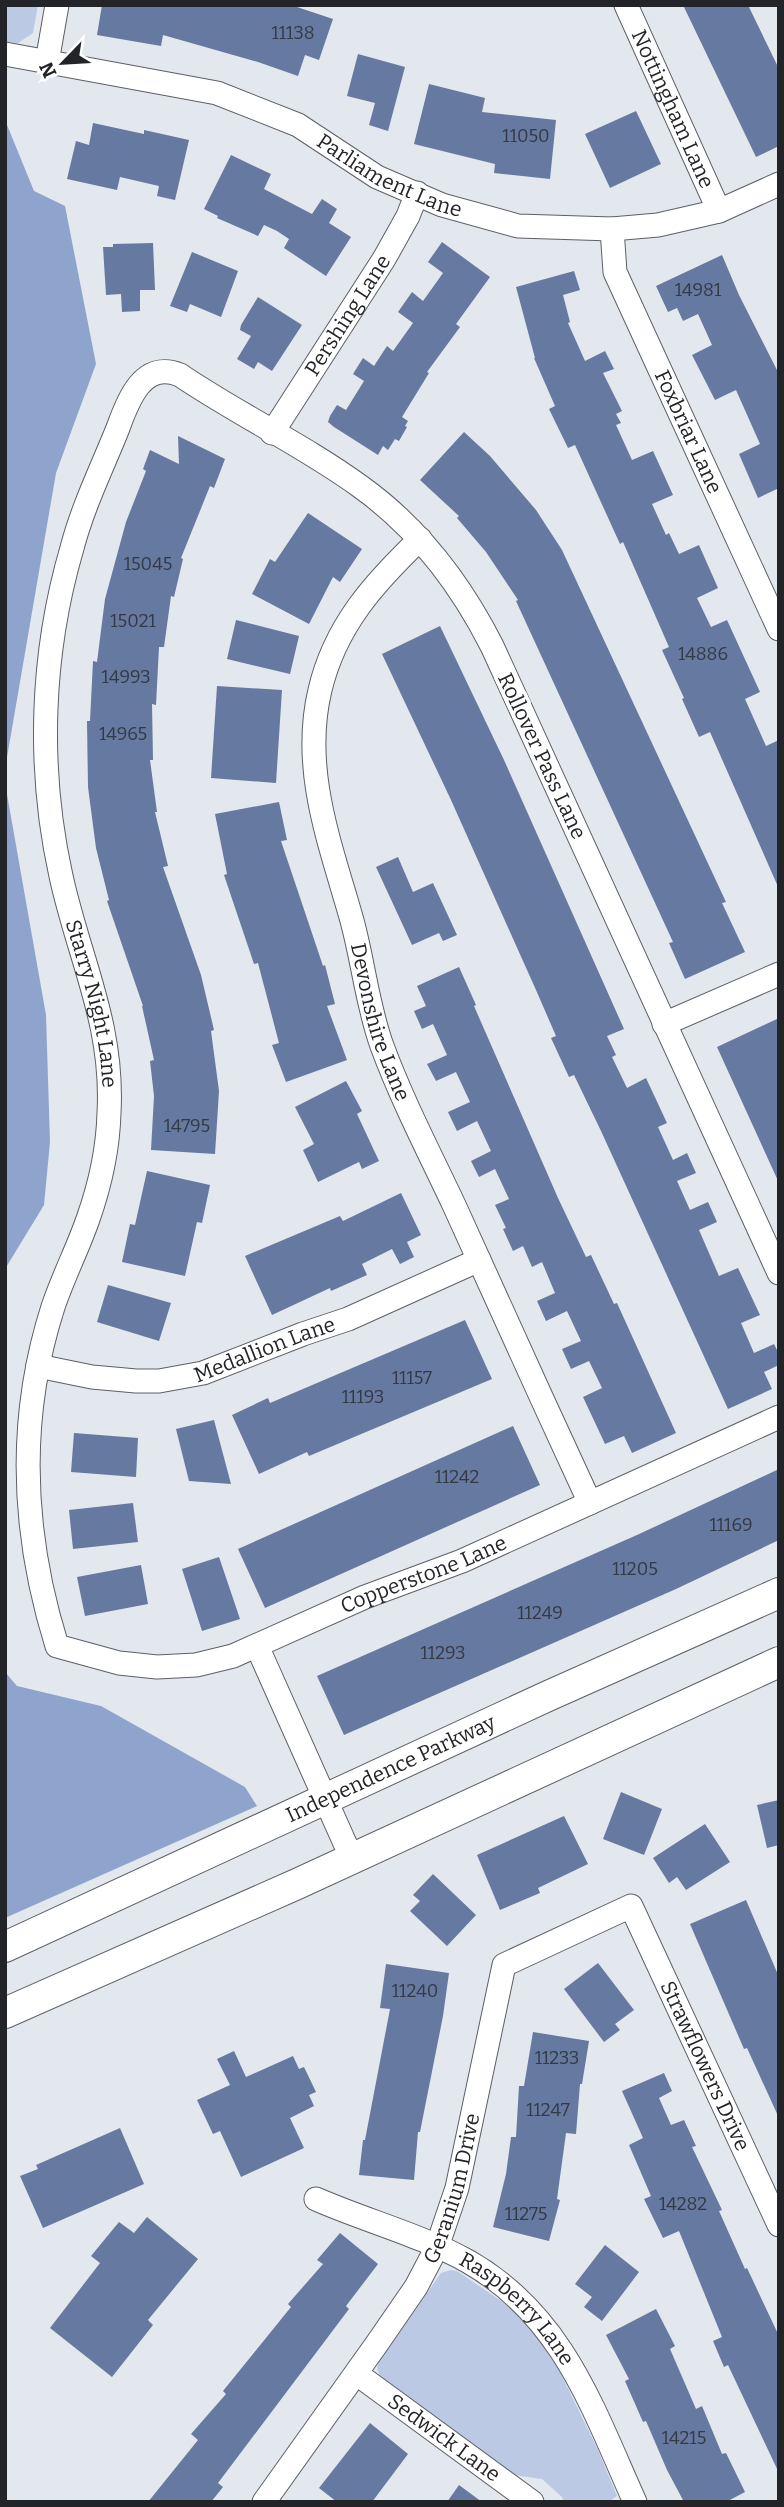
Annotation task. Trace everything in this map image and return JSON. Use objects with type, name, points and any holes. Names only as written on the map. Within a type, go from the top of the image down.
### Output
[{"type":"main road","name":"Independence Parkway","points":[[5,1947],[548,1696],[779,1593]]},
{"type":"main road","points":[[8,2005],[352,1859],[779,1662]]},
{"type":"street","points":[[47,62],[57,5]]},
{"type":"street","name":"Nottingham Lane","points":[[626,5],[719,211]]},
{"type":"street","name":"Parliament Lane","points":[[5,54],[217,93],[298,125],[377,177],[442,205],[518,226],[612,229],[658,225],[719,211],[779,184]]},
{"type":"street","name":"Pershing Lane","points":[[272,433],[384,259],[417,193]]},
{"type":"street","name":"Foxbriar Lane","points":[[612,229],[615,272],[779,629]]},
{"type":"street","name":"Rollover Pass Lane","points":[[155,373],[165,371],[180,375],[363,488],[420,539],[453,579],[480,622],[779,1273]]},
{"type":"street","name":"Starry Night Lane","points":[[57,1646],[40,1585],[29,1512],[28,1439],[38,1366],[54,1305],[96,1196],[107,1143],[110,1089],[105,1035],[69,909],[52,825],[46,764],[50,655],[63,582],[88,500],[129,398],[155,373]]},
{"type":"street","name":"Devonshire Lane","points":[[420,539],[377,580],[351,614],[341,632],[319,692],[314,730],[314,765],[326,837],[355,932],[381,1044],[590,1503]]},
{"type":"street","points":[[664,1024],[779,974]]},
{"type":"street","name":"Medallion Lane","points":[[38,1366],[92,1377],[136,1381],[203,1373],[356,1316],[479,1260]]},
{"type":"street","name":"Copperstone Lane","points":[[57,1646],[119,1663],[157,1667],[215,1661],[257,1646],[365,1597],[462,1561],[779,1417]]},
{"type":"street","points":[[257,1646],[352,1859]]},
{"type":"street","name":"Strawflowers Drive","points":[[631,1906],[779,2225]]},
{"type":"street","name":"Geranium Drive","points":[[264,2502],[357,2374],[416,2287],[437,2247],[457,2189],[504,1965],[631,1906]]},
{"type":"street","name":"Raspberry Lane","points":[[316,2199],[469,2262],[524,2303],[547,2328],[573,2366],[635,2502]]},
{"type":"street","name":"Sedwick Lane","points":[[357,2374],[532,2502]]},
{"type":"shaded area","points":[[5,5],[38,5],[33,33],[18,43],[5,42]]},
{"type":"shaded area","points":[[5,120],[34,191],[65,206],[96,364],[56,473],[5,769]]},
{"type":"shaded area","points":[[5,783],[46,1015],[50,1142],[44,1205],[5,1269]]},
{"type":"shaded area","points":[[5,1672],[17,1686],[101,1706],[245,1787],[257,1806],[5,1918]]},
{"type":"shaded area","points":[[457,2271],[510,2307],[541,2343],[558,2368],[617,2496],[608,2502],[564,2502],[542,2479],[514,2475],[381,2379],[377,2368],[379,2362],[441,2273]]},
{"type":"building","points":[[102,5],[291,5],[333,19],[319,60],[305,55],[298,76],[163,35],[161,46],[97,35]]},
{"type":"building","points":[[683,5],[748,5],[779,69],[779,146],[756,157]]},
{"type":"building","points":[[358,54],[405,67],[388,131],[369,125],[375,103],[347,96]]},
{"type":"building","points":[[429,84],[485,98],[482,112],[556,120],[550,179],[494,173],[495,164],[414,144]]},
{"type":"building","points":[[636,111],[661,164],[610,188],[585,134]]},
{"type":"building","points":[[93,123],[189,140],[175,200],[157,196],[159,186],[120,177],[117,190],[67,179],[76,141],[89,145]]},
{"type":"building","points":[[231,155],[271,174],[264,189],[312,214],[322,199],[337,209],[329,223],[351,237],[326,276],[284,248],[289,239],[277,231],[264,225],[258,236],[217,218],[218,216],[204,209]]},
{"type":"building","points":[[442,242],[490,277],[456,324],[460,327],[427,372],[429,373],[402,417],[408,421],[399,441],[395,439],[388,450],[383,446],[378,455],[328,422],[337,405],[346,410],[364,381],[353,374],[363,358],[374,366],[387,346],[393,351],[413,323],[398,312],[412,292],[423,301],[443,273],[428,262]]},
{"type":"building","points":[[153,243],[155,290],[140,290],[140,311],[122,312],[121,294],[106,295],[103,247],[113,247],[113,244]]},
{"type":"building","points":[[192,252],[238,271],[221,317],[190,304],[187,312],[170,306]]},
{"type":"building","points":[[722,255],[779,374],[779,488],[758,498],[739,454],[760,444],[736,390],[715,400],[692,355],[712,345],[698,314],[683,321],[677,308],[668,312],[656,286]]},
{"type":"building","points":[[574,271],[580,290],[563,295],[570,322],[568,323],[585,361],[605,351],[614,369],[603,373],[622,411],[616,414],[621,423],[616,425],[632,460],[653,451],[673,495],[652,504],[666,535],[669,533],[679,554],[699,545],[718,588],[697,598],[711,627],[727,620],[760,692],[745,699],[766,746],[779,740],[779,889],[710,732],[699,737],[662,650],[669,647],[623,542],[620,544],[575,445],[568,448],[549,409],[555,406],[534,358],[516,287]]},
{"type":"building","points":[[258,297],[302,325],[272,371],[258,362],[254,369],[237,359],[251,336],[240,330],[241,325]]},
{"type":"building","points":[[464,432],[490,456],[536,510],[562,550],[726,902],[722,903],[745,952],[685,979],[669,943],[673,942],[516,601],[518,600],[486,552],[457,518],[459,516],[420,480]]},
{"type":"building","points":[[178,436],[225,459],[214,488],[210,486],[181,558],[183,559],[174,597],[171,596],[164,647],[159,647],[156,705],[152,704],[153,760],[150,760],[155,812],[168,866],[163,867],[201,975],[214,1030],[211,1031],[219,1091],[215,1154],[151,1150],[154,1096],[150,1061],[154,1060],[143,1006],[107,901],[109,900],[96,848],[88,787],[87,721],[90,721],[93,661],[97,662],[105,599],[126,522],[146,471],[143,469],[150,450],[179,464]]},
{"type":"building","points":[[308,513],[362,549],[340,582],[333,577],[309,624],[252,594],[270,559],[275,562]]},
{"type":"building","points":[[236,620],[299,636],[290,674],[227,659]]},
{"type":"building","points":[[440,626],[504,760],[624,1029],[607,1036],[616,1055],[612,1057],[627,1088],[646,1078],[667,1123],[658,1127],[673,1160],[687,1153],[696,1173],[677,1181],[690,1210],[708,1202],[717,1222],[699,1230],[719,1276],[738,1268],[760,1315],[741,1323],[754,1353],[774,1344],[779,1354],[779,1365],[764,1372],[772,1389],[728,1409],[601,1131],[574,1075],[569,1077],[551,1038],[556,1036],[536,990],[382,654]]},
{"type":"building","points":[[217,686],[282,690],[276,783],[211,778]]},
{"type":"building","points":[[279,802],[287,840],[281,841],[323,966],[325,965],[335,1004],[327,1006],[347,1060],[286,1082],[272,1045],[279,1043],[258,963],[254,964],[224,875],[227,874],[215,814]]},
{"type":"building","points":[[398,857],[413,892],[433,883],[457,935],[443,941],[439,933],[412,945],[376,867]]},
{"type":"building","points":[[459,967],[558,1198],[586,1257],[591,1255],[614,1304],[617,1303],[676,1433],[632,1453],[624,1436],[605,1444],[583,1397],[602,1388],[589,1361],[571,1369],[562,1349],[581,1341],[567,1311],[546,1321],[537,1301],[555,1293],[542,1262],[532,1267],[523,1246],[513,1251],[495,1205],[509,1199],[495,1169],[479,1177],[471,1161],[491,1151],[477,1121],[457,1131],[448,1112],[470,1102],[456,1072],[436,1081],[427,1064],[447,1055],[433,1024],[422,1029],[414,1011],[426,1006],[417,986]]},
{"type":"building","points":[[779,1018],[779,1183],[717,1047]]},
{"type":"building","points":[[346,1081],[362,1111],[357,1114],[379,1161],[362,1169],[359,1162],[318,1182],[303,1150],[314,1144],[295,1107]]},
{"type":"building","points":[[147,1171],[210,1185],[202,1223],[197,1222],[185,1276],[122,1262],[130,1224],[135,1225]]},
{"type":"building","points":[[401,1193],[421,1235],[407,1242],[414,1257],[400,1264],[392,1249],[362,1264],[367,1275],[331,1291],[330,1288],[272,1315],[245,1256],[340,1216],[343,1221]]},
{"type":"building","points":[[108,1285],[171,1303],[159,1341],[97,1322]]},
{"type":"building","points":[[465,1320],[492,1379],[309,1456],[307,1452],[259,1474],[232,1415],[268,1398],[270,1403]]},
{"type":"building","points":[[214,1420],[231,1484],[189,1481],[176,1429]]},
{"type":"building","points":[[513,1426],[540,1485],[265,1608],[238,1549]]},
{"type":"building","points":[[74,1433],[138,1438],[136,1477],[71,1472]]},
{"type":"building","points":[[779,1469],[779,1540],[676,1589],[344,1735],[317,1676],[637,1535]]},
{"type":"building","points":[[133,1503],[138,1542],[73,1549],[69,1510]]},
{"type":"building","points":[[219,1557],[240,1619],[202,1631],[182,1569]]},
{"type":"building","points":[[141,1565],[148,1604],[85,1616],[77,1577]]},
{"type":"building","points":[[621,1792],[662,1809],[644,1855],[603,1839]]},
{"type":"building","points":[[779,1800],[779,1845],[767,1848],[757,1805]]},
{"type":"building","points":[[564,1816],[588,1864],[538,1888],[540,1893],[500,1910],[477,1855]]},
{"type":"building","points":[[705,1824],[730,1862],[686,1890],[677,1877],[669,1883],[653,1858]]},
{"type":"building","points":[[433,1874],[476,1915],[447,1946],[410,1911],[420,1901],[413,1895]]},
{"type":"building","points":[[746,1900],[779,1977],[779,2118],[747,2048],[744,2049],[690,1924]]},
{"type":"building","points":[[598,1963],[634,2010],[615,2024],[620,2030],[604,2042],[564,1989]]},
{"type":"building","points":[[386,1964],[449,1973],[443,2016],[418,2132],[414,2180],[359,2175],[363,2140],[390,2009],[380,2008]]},
{"type":"building","points":[[533,2032],[589,2041],[580,2084],[576,2134],[566,2133],[557,2199],[560,2200],[549,2241],[493,2227],[506,2174],[511,2137],[516,2137],[519,2086],[524,2086]]},
{"type":"building","points":[[234,2051],[246,2077],[293,2056],[299,2069],[304,2067],[316,2092],[309,2095],[314,2106],[290,2118],[304,2148],[241,2177],[220,2131],[213,2134],[197,2100],[230,2085],[217,2059]]},
{"type":"building","points":[[664,2073],[672,2091],[659,2098],[671,2125],[684,2120],[696,2146],[692,2147],[722,2210],[719,2211],[779,2336],[779,2473],[728,2365],[724,2367],[713,2341],[722,2337],[679,2231],[663,2238],[644,2199],[651,2196],[629,2145],[643,2138],[622,2091]]},
{"type":"building","points":[[120,2128],[144,2184],[43,2228],[20,2176],[38,2169],[36,2165]]},
{"type":"building","points":[[147,2217],[198,2259],[148,2320],[153,2325],[112,2377],[50,2328],[100,2263],[91,2256],[119,2222],[134,2233]]},
{"type":"building","points":[[340,2233],[378,2264],[346,2306],[349,2309],[218,2483],[223,2487],[211,2502],[148,2502],[198,2440],[191,2434],[226,2394],[223,2391],[291,2307],[288,2304],[323,2264],[317,2260]]},
{"type":"building","points":[[605,2245],[639,2272],[602,2321],[584,2307],[592,2297],[575,2284]]},
{"type":"building","points":[[656,2309],[675,2346],[670,2349],[696,2409],[702,2406],[722,2454],[726,2453],[745,2492],[726,2502],[684,2502],[646,2421],[643,2422],[625,2381],[629,2379],[606,2335]]},
{"type":"building","points":[[370,2423],[408,2454],[372,2502],[337,2502],[319,2488]]},
{"type":"building","points":[[459,2485],[482,2502],[447,2502]]}]
